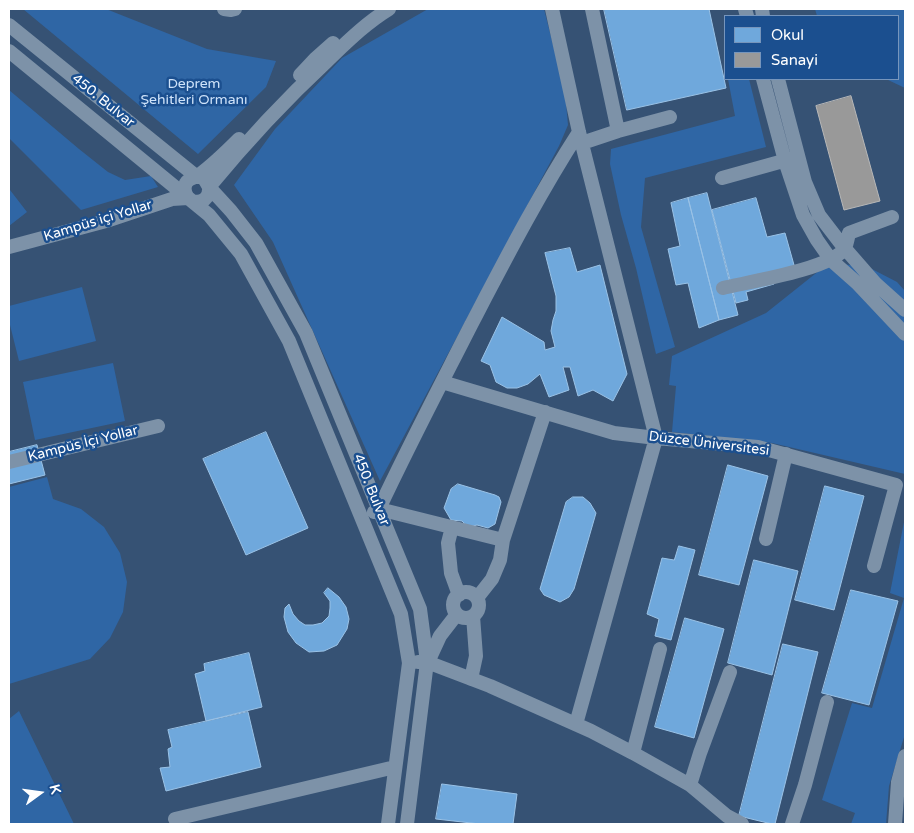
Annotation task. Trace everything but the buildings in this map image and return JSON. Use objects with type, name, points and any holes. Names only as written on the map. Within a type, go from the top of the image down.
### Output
[{"type":"street","points":[[224,9],[235,9]]},
{"type":"street","points":[[371,9],[315,59],[223,155],[197,177],[186,183],[185,192],[190,200],[200,202],[206,198],[210,187],[245,144],[302,84],[357,33],[389,9]]},
{"type":"street","points":[[552,9],[580,138],[656,438],[576,724]]},
{"type":"street","points":[[592,9],[618,131]]},
{"type":"street","name":"450. Bulvar","points":[[9,25],[197,177]]},
{"type":"street","name":"450. Bulvar","points":[[9,50],[209,215],[241,254],[289,341],[401,614],[408,662],[388,824]]},
{"type":"street","points":[[763,80],[785,161],[803,215],[831,260],[857,282],[905,334]]},
{"type":"street","points":[[778,80],[805,182],[818,215],[876,284],[905,310]]},
{"type":"street","points":[[362,518],[379,509],[403,457],[500,268],[564,156],[580,138],[618,131],[670,117]]},
{"type":"street","points":[[722,178],[799,157]]},
{"type":"street","points":[[197,177],[205,180],[210,187]]},
{"type":"street","name":"450. Bulvar","points":[[210,187],[256,243],[306,333],[420,609],[427,662],[407,824]]},
{"type":"street","name":"Kampüs içi Yollar","points":[[9,248],[106,221],[172,199],[190,200]]},
{"type":"street","points":[[723,288],[809,268],[831,260],[845,248],[849,233],[892,217]]},
{"type":"street","name":"Düzce Üniversitesi","points":[[442,382],[614,433],[758,446],[896,486],[874,566]]},
{"type":"street","points":[[477,598],[492,579],[500,560],[503,540],[545,412]]},
{"type":"street","name":"Kampüs İçi Yollar","points":[[9,462],[158,426]]},
{"type":"street","points":[[766,539],[786,454]]},
{"type":"street","points":[[379,509],[503,540]]},
{"type":"street","points":[[452,527],[448,543],[451,572],[458,595]]},
{"type":"street","points":[[466,592],[477,598],[479,602],[478,610],[473,616],[465,618],[457,614],[454,602],[458,595],[466,592]]},
{"type":"street","points":[[427,662],[440,636],[457,614]]},
{"type":"street","points":[[471,679],[476,656],[473,616]]},
{"type":"street","points":[[633,753],[660,649]]},
{"type":"street","points":[[408,662],[427,662],[490,686],[576,724],[690,785],[727,816],[742,824]]},
{"type":"street","points":[[690,785],[730,672]]},
{"type":"street","points":[[792,824],[806,785],[827,702]]},
{"type":"street","points":[[895,824],[898,782],[905,756]]},
{"type":"street","points":[[175,820],[395,767]]},
{"type":"green space","name":"Deprem Şehitleri Ormanı","points":[[23,9],[106,9],[207,49],[276,61],[266,87],[198,154]]},
{"type":"green space","points":[[428,9],[544,9],[565,92],[568,125],[559,146],[380,481],[273,242],[234,185],[275,129],[342,58]]},
{"type":"green space","points":[[815,9],[905,9],[905,88],[888,80],[899,80],[899,15],[817,15]]},
{"type":"green space","points":[[728,80],[749,80],[766,147],[645,178],[641,227],[675,347],[656,354],[636,268],[621,215],[610,164],[611,149],[735,116]]},
{"type":"green space","points":[[9,90],[108,172],[125,180],[151,176],[158,187],[81,210],[9,138]]},
{"type":"green space","points":[[9,191],[27,212],[9,226]]},
{"type":"green space","points":[[830,262],[870,268],[897,282],[905,291],[905,474],[772,443],[672,432],[676,386],[669,385],[672,356],[766,313]]},
{"type":"green space","points":[[82,287],[96,341],[19,361],[9,321],[9,306]]},
{"type":"green space","points":[[113,363],[125,421],[35,440],[23,382]]},
{"type":"green space","points":[[47,477],[53,499],[81,509],[104,527],[120,553],[127,582],[123,612],[110,638],[90,659],[9,684],[9,487]]},
{"type":"green space","points":[[905,517],[905,734],[889,786],[886,824],[851,824],[855,813],[822,800],[852,703],[872,708],[904,598],[890,593]]},
{"type":"green space","points":[[19,711],[74,824],[9,824],[9,719]]}]
